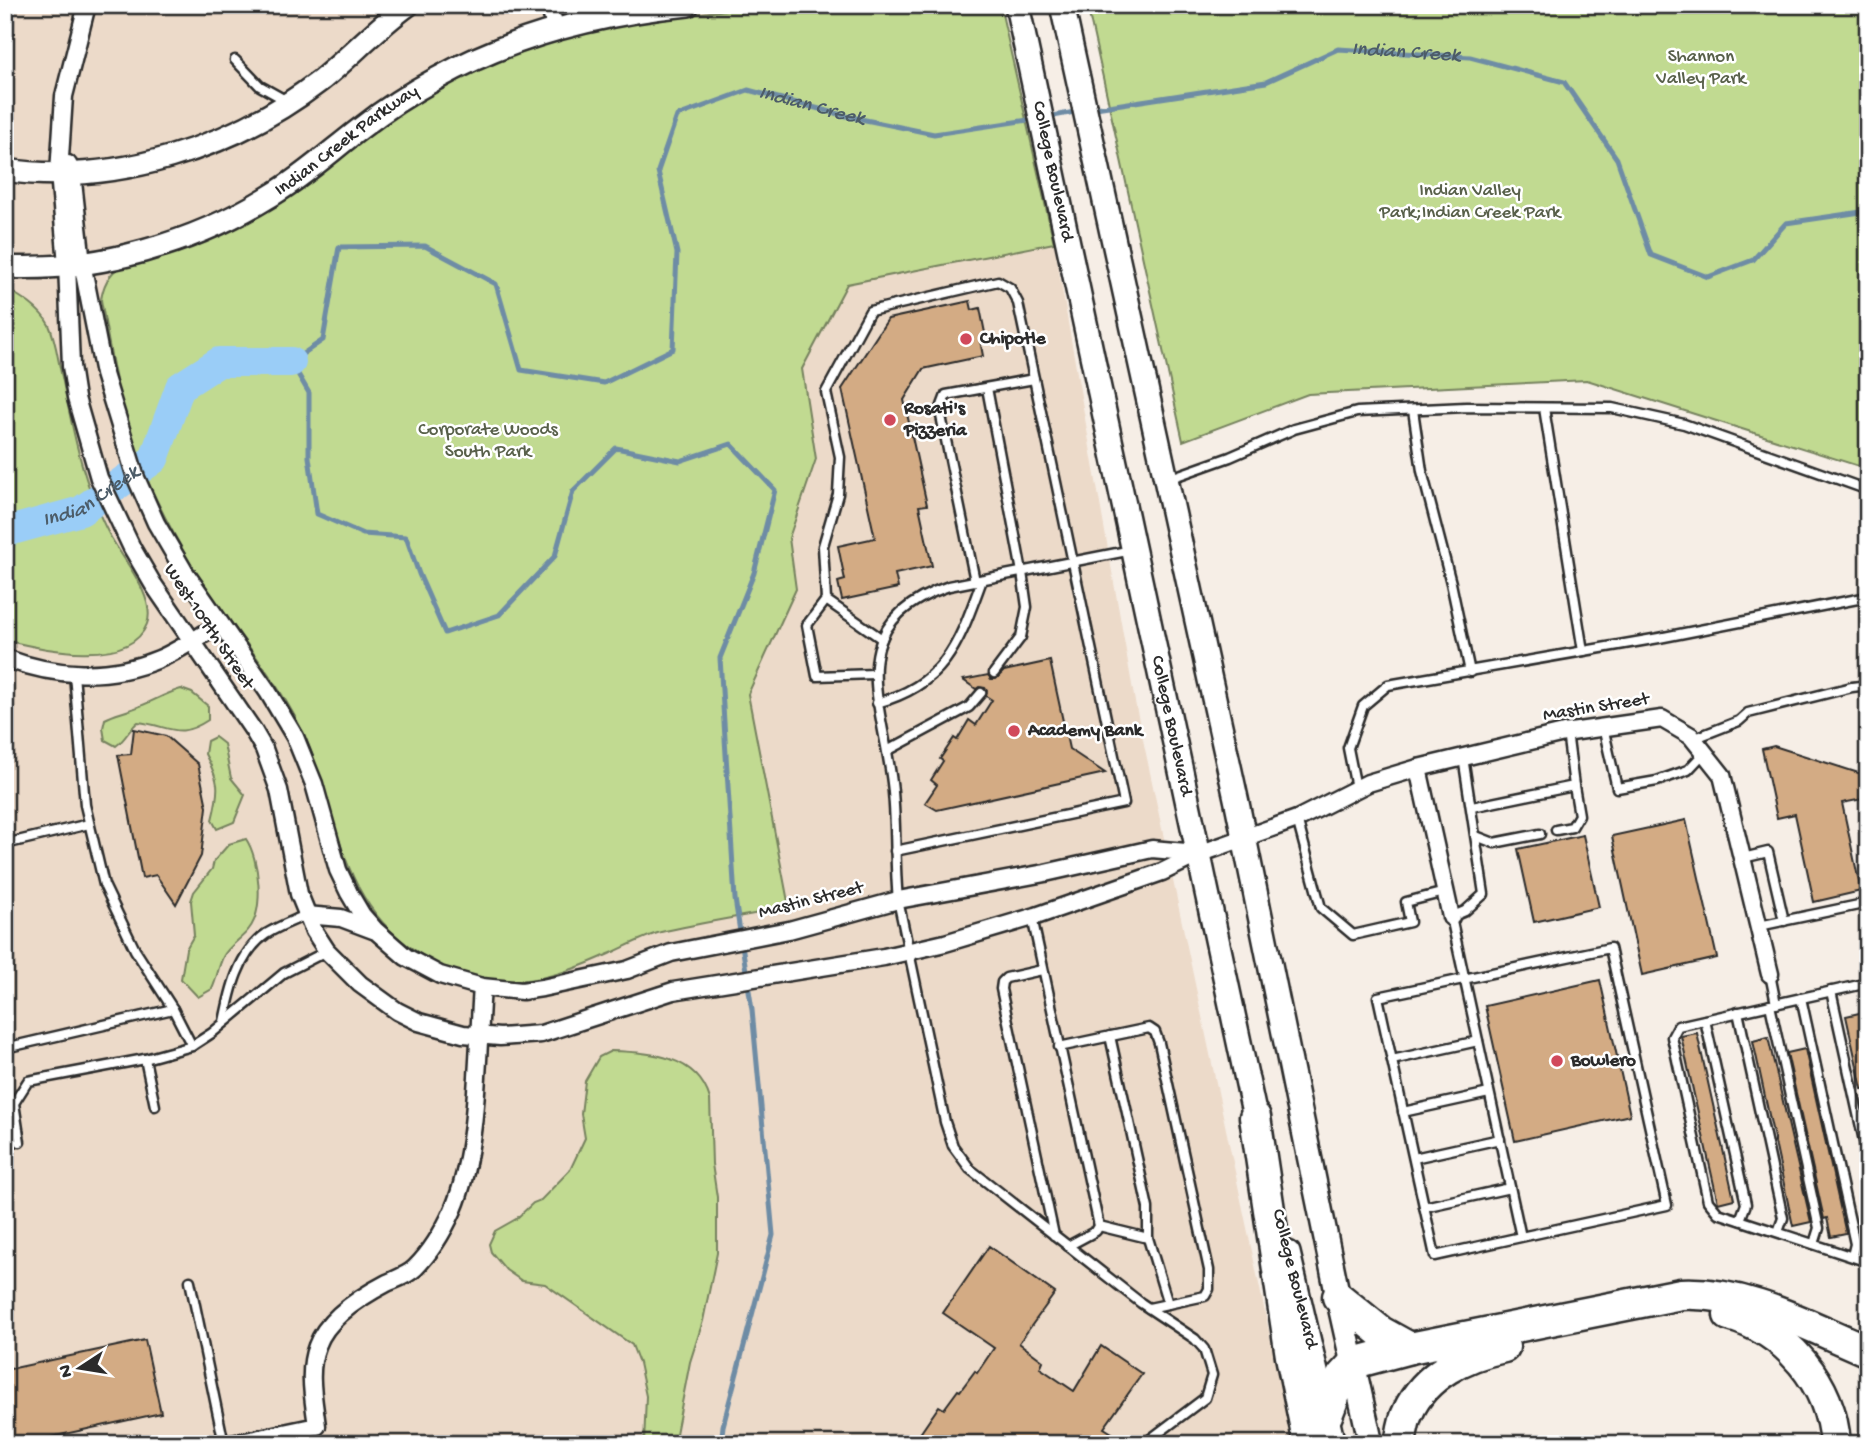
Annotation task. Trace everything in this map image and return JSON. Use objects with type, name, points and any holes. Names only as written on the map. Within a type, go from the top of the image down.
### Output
[{"type":"highway","points":[[1255,1117],[1291,1356],[1309,1444]]},
{"type":"highway","points":[[1327,1415],[1342,1376],[1354,1363],[1410,1348],[1657,1297],[1703,1293],[1749,1302],[1868,1351]]},
{"type":"highway","points":[[1338,1297],[1381,1332],[1410,1348]]},
{"type":"highway","points":[[1400,1444],[1407,1412],[1420,1393],[1452,1365],[1474,1354],[1687,1311],[1732,1316],[1772,1335],[1792,1351],[1817,1383],[1826,1401],[1835,1444]]},
{"type":"main road","name":"College Boulevard","points":[[1017,5],[1255,1117],[1333,1444]]},
{"type":"main road","name":"College Boulevard","points":[[1062,5],[1244,838],[1338,1297],[1371,1444]]},
{"type":"street","name":"West 109th Street","points":[[87,5],[64,96],[60,144],[66,173],[74,263],[71,366],[81,418],[99,478],[132,548],[153,584],[264,749],[279,790],[294,873],[306,915],[327,951],[360,984],[397,1011],[441,1029],[479,1035]]},
{"type":"street","points":[[5,170],[66,173],[104,170],[180,154],[221,139],[260,120],[320,81],[408,5]]},
{"type":"street","points":[[549,5],[556,30]]},
{"type":"street","name":"Indian Creek Parkway","points":[[5,267],[74,263],[125,256],[169,243],[238,214],[273,195],[363,126],[436,79],[473,60],[556,30],[613,15],[688,5]]},
{"type":"street","name":"West 109th Street","points":[[74,263],[112,404],[136,478],[156,523],[184,571],[295,737],[314,784],[338,870],[362,915],[406,957],[440,975],[482,987]]},
{"type":"street","points":[[5,658],[31,667],[74,674],[115,672],[160,658],[220,624]]},
{"type":"street","name":"Mastin Street","points":[[479,1035],[519,1037],[541,1034],[647,998],[717,983],[910,952],[1032,917],[1161,872],[1199,854],[1297,819],[1368,783],[1418,768],[1567,732],[1662,719],[1693,739],[1723,775],[1770,974]]},
{"type":"street","points":[[1418,768],[1451,917]]},
{"type":"street","name":"Mastin Street","points":[[482,987],[522,991],[542,988],[627,970],[671,953],[789,930],[898,900],[1045,873],[1152,849],[1199,854]]},
{"type":"street","points":[[306,915],[341,918],[375,930]]},
{"type":"street","points":[[232,1444],[317,1426],[312,1383],[317,1346],[334,1321],[356,1301],[414,1269],[437,1240],[453,1210],[464,1178],[472,1128],[482,987]]},
{"type":"lane","points":[[235,60],[260,86],[290,102]]},
{"type":"lane","points":[[874,674],[817,677],[807,625],[826,600],[823,546],[838,494],[840,457],[826,392],[870,311],[998,281],[1010,288],[1018,303],[1124,803],[895,851]]},
{"type":"lane","points":[[877,703],[899,697],[925,683],[944,662],[962,634],[978,580],[940,411],[946,395],[1034,379]]},
{"type":"lane","points":[[987,388],[1027,607],[1021,636],[994,673]]},
{"type":"lane","points":[[1165,480],[1230,457],[1294,429],[1357,412],[1466,407],[1612,408],[1684,424],[1868,490]]},
{"type":"lane","points":[[1544,408],[1583,651]]},
{"type":"lane","points":[[1413,410],[1422,471],[1470,671]]},
{"type":"lane","points":[[1135,549],[978,580],[926,594],[908,606],[891,623],[877,655],[874,674],[893,790],[898,900],[945,1122],[953,1146],[970,1169],[1150,1308],[1195,1339],[1204,1349],[1212,1375],[1205,1398],[1144,1444]]},
{"type":"lane","points":[[1357,789],[1348,748],[1363,706],[1388,685],[1868,597]]},
{"type":"lane","points":[[826,600],[883,639]]},
{"type":"lane","points":[[74,674],[85,805],[104,885],[135,950],[173,1009],[192,1046]]},
{"type":"lane","points":[[1693,739],[1740,720],[1748,713],[1840,689],[1868,685]]},
{"type":"lane","points":[[887,751],[969,707],[981,693]]},
{"type":"lane","points":[[1603,727],[1617,788],[1657,781],[1688,770],[1704,753]]},
{"type":"lane","points":[[1556,830],[1572,827],[1579,815],[1567,732]]},
{"type":"lane","points":[[1463,757],[1484,894],[1465,911],[1451,917],[1521,1237]]},
{"type":"lane","points":[[1472,807],[1574,786]]},
{"type":"lane","points":[[1297,819],[1321,908],[1353,935],[1410,922],[1406,902],[1446,892]]},
{"type":"lane","points":[[5,844],[89,824]]},
{"type":"lane","points":[[1476,836],[1494,843],[1539,834]]},
{"type":"lane","points":[[1742,858],[1768,852],[1784,921]]},
{"type":"lane","points":[[1759,926],[1868,903]]},
{"type":"lane","points":[[224,1022],[231,990],[249,950],[266,935],[306,915]]},
{"type":"lane","points":[[1032,917],[1099,1226],[1096,1231],[1068,1246]]},
{"type":"lane","points":[[1610,948],[1667,1205],[1435,1256],[1392,1060],[1378,997],[1610,948]]},
{"type":"lane","points":[[20,1142],[14,1103],[28,1081],[145,1059],[192,1046],[212,1033],[284,973],[327,951]]},
{"type":"lane","points":[[1042,970],[1006,978],[1001,989],[1055,1235]]},
{"type":"lane","points":[[1770,974],[1773,1004],[1819,1228],[1814,1244]]},
{"type":"lane","points":[[1868,983],[1678,1026],[1672,1037],[1708,1201],[1718,1213],[1868,1262]]},
{"type":"lane","points":[[1831,991],[1868,1159]]},
{"type":"lane","points":[[1801,998],[1855,1244],[1852,1256]]},
{"type":"lane","points":[[5,1048],[173,1009]]},
{"type":"lane","points":[[1738,1012],[1783,1218],[1778,1232]]},
{"type":"lane","points":[[1705,1020],[1746,1204],[1740,1220]]},
{"type":"lane","points":[[1059,1047],[1149,1028],[1155,1032],[1159,1043],[1206,1257],[1209,1289],[1205,1296],[1150,1308]]},
{"type":"lane","points":[[1110,1036],[1148,1208],[1149,1238],[1167,1304]]},
{"type":"lane","points":[[1392,1060],[1478,1041]]},
{"type":"lane","points":[[145,1059],[155,1106]]},
{"type":"lane","points":[[1403,1112],[1489,1093]]},
{"type":"lane","points":[[1413,1158],[1500,1139]]},
{"type":"lane","points":[[1424,1207],[1510,1188]]},
{"type":"lane","points":[[1099,1226],[1149,1238]]},
{"type":"lane","points":[[190,1281],[224,1444]]},
{"type":"shaded area","points":[[5,5],[1000,5],[1054,243],[1135,702],[1293,1444],[5,1444]]},
{"type":"green space","name":"Corporate Woods South Park","points":[[766,5],[1000,5],[1054,243],[847,284],[802,369],[816,459],[789,538],[796,589],[748,694],[789,907],[661,932],[574,969],[540,978],[505,981],[460,974],[440,966],[416,951],[388,928],[367,902],[352,874],[309,747],[294,715],[204,585],[167,521],[139,460],[123,409],[101,300],[104,287],[109,277],[124,265],[167,253],[441,87],[496,61],[556,39],[615,24]]},
{"type":"green space","name":"Indian Valley Park;Indian Creek Park","points":[[1087,5],[1854,5],[1868,10],[1868,469],[1587,380],[1308,394],[1183,441]]},
{"type":"green space","points":[[5,288],[35,308],[49,325],[90,490],[106,529],[143,590],[147,602],[147,624],[137,638],[123,647],[104,651],[61,651],[5,640]]},
{"type":"green space","points":[[181,689],[192,693],[208,706],[208,720],[198,726],[181,730],[138,722],[116,746],[105,740],[105,719]]},
{"type":"green space","points":[[215,737],[224,744],[231,778],[245,795],[234,822],[217,829],[212,820],[217,786],[214,772],[205,754],[207,741]]},
{"type":"green space","points":[[246,839],[257,871],[259,897],[254,920],[221,961],[212,989],[198,997],[181,979],[186,949],[194,935],[191,901],[194,892],[212,869],[214,861],[229,844]]},
{"type":"green space","points":[[611,1051],[656,1055],[683,1065],[704,1084],[710,1099],[712,1164],[717,1197],[717,1253],[703,1321],[690,1362],[674,1444],[644,1444],[646,1396],[632,1345],[545,1284],[522,1281],[506,1270],[491,1252],[489,1244],[495,1231],[541,1200],[570,1170],[585,1138],[581,1114],[585,1081],[599,1057]]},
{"type":"building","points":[[970,301],[972,310],[980,308],[986,338],[980,340],[983,356],[923,369],[904,400],[927,505],[919,506],[932,566],[895,574],[898,588],[842,600],[838,582],[845,580],[838,546],[875,538],[842,389],[888,319]]},
{"type":"building","name":"Academy Bank","points":[[1050,661],[1069,749],[1105,773],[937,810],[925,803],[937,785],[931,780],[943,761],[940,759],[954,738],[957,740],[969,720],[976,725],[992,700],[986,696],[985,688],[976,689],[963,680],[988,675],[991,679],[996,679],[1004,671]]},
{"type":"building","points":[[134,729],[166,736],[198,764],[207,807],[201,856],[176,904],[156,875],[142,878],[118,755],[131,754]]},
{"type":"building","points":[[1774,746],[1868,776],[1868,798],[1842,803],[1861,891],[1814,902],[1795,814],[1777,818],[1762,749]]},
{"type":"building","points":[[1686,820],[1717,958],[1642,975],[1612,836]]},
{"type":"building","points":[[1583,835],[1599,907],[1534,922],[1518,849]]},
{"type":"building","name":"Bowlero","points":[[1600,980],[1630,1115],[1515,1141],[1485,1006]]},
{"type":"building","points":[[1868,1011],[1868,1089],[1862,1089],[1846,1016]]},
{"type":"building","points":[[1697,1033],[1734,1199],[1718,1203],[1681,1036]]},
{"type":"building","points":[[1768,1037],[1811,1222],[1793,1226],[1753,1041]]},
{"type":"building","points":[[1805,1049],[1846,1234],[1831,1237],[1827,1218],[1824,1219],[1787,1053]]},
{"type":"building","points":[[989,1246],[1055,1293],[1019,1343],[1043,1361],[1040,1368],[1074,1391],[1101,1346],[1142,1374],[1104,1428],[1112,1433],[1104,1444],[913,1444],[939,1406],[944,1409],[975,1371],[977,1373],[994,1348],[943,1313]]},
{"type":"building","points":[[145,1340],[161,1413],[19,1444],[5,1444],[5,1370]]},
{"type":"waterway","name":"Indian Creek","points":[[1089,109],[1266,82],[1338,49],[1470,57],[1564,82],[1617,159],[1651,255],[1708,277],[1753,260],[1786,223],[1868,211]]},
{"type":"waterway","points":[[721,1444],[723,1426],[773,1235],[752,1010],[735,899],[720,658],[754,573],[775,490],[731,444],[680,461],[616,448],[573,491],[555,556],[499,615],[445,633],[406,537],[363,534],[317,514],[309,457],[309,393],[291,362],[323,340],[339,247],[425,246],[496,284],[521,370],[604,383],[673,349],[677,253],[658,171],[677,116],[748,90],[846,116],[934,134],[1035,119]]},
{"type":"waterway","name":"Indian Creek","points":[[1048,117],[1080,111]]},
{"type":"waterway","name":"Indian Creek","points":[[5,532],[81,511],[154,459],[180,387],[219,362],[291,362]]},
{"type":"place","name":"Chipotle","points":[[966,339]]},
{"type":"place","name":"Rosati's Pizzeria","points":[[890,420]]},
{"type":"place","name":"Academy Bank","points":[[1014,731]]},
{"type":"place","name":"Bowlero","points":[[1557,1061]]},
{"type":"park label","name":"Shannon Valley Park","points":[[1701,68]]}]
